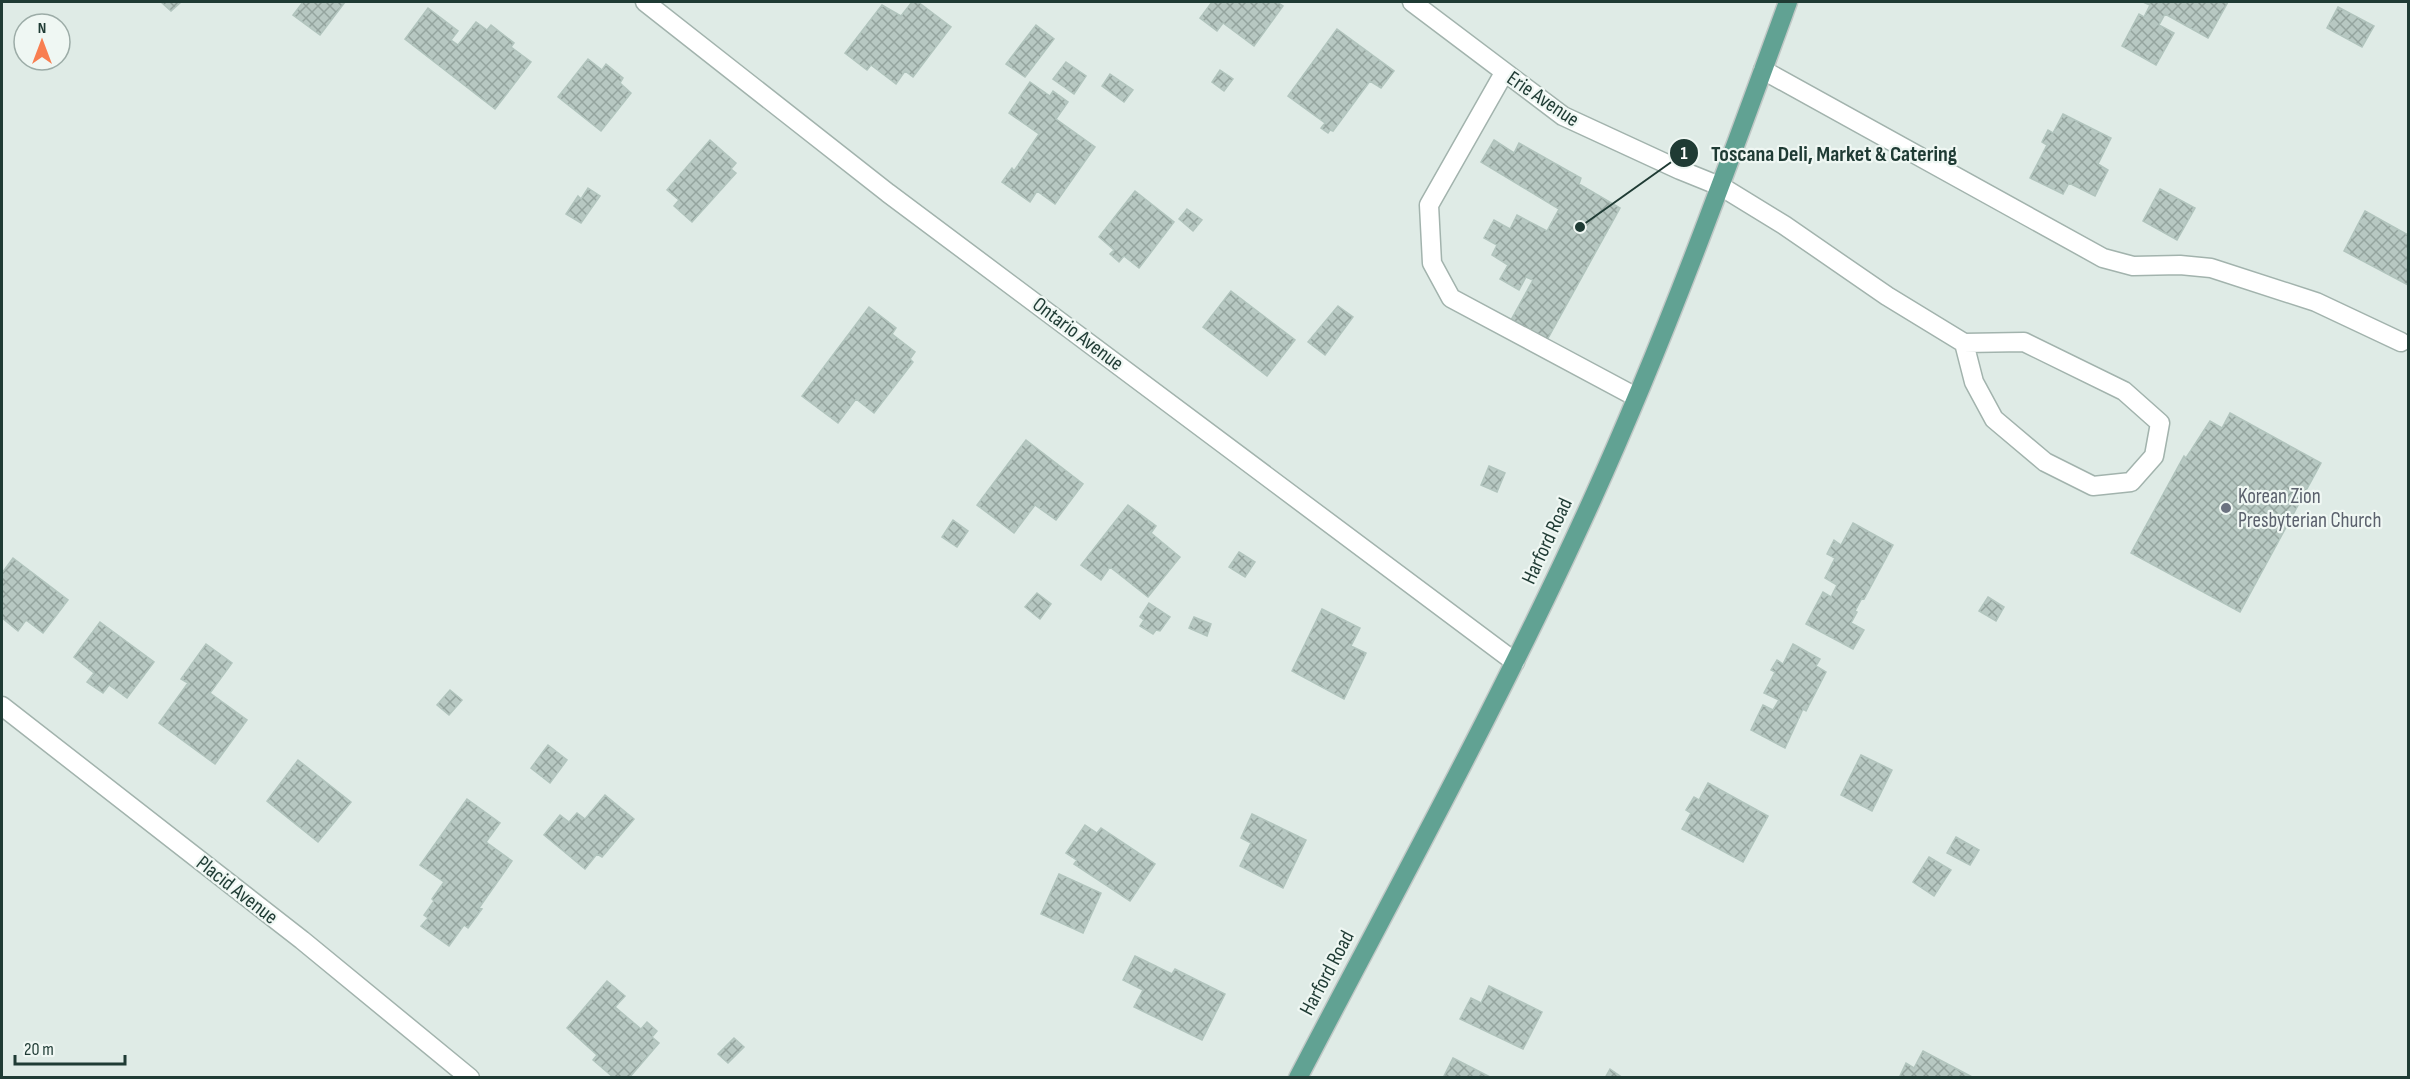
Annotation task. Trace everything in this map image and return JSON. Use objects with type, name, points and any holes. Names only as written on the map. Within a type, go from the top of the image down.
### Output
[{"type":"main road","name":"Harford Road","points":[[1298,1077],[1515,662],[1592,499],[1722,186],[1788,2]]},
{"type":"street","name":"Ontario Avenue","points":[[645,2],[888,193],[1515,662]]},
{"type":"street","name":"Erie Avenue","points":[[1412,2],[1563,116],[1680,170],[1722,186],[1784,225],[1887,296],[1964,344]]},
{"type":"street","points":[[1763,70],[2103,258],[2133,266],[2180,265],[2211,268],[2316,302],[2364,322],[2401,342]]},
{"type":"street","points":[[1504,73],[1429,205],[1432,264],[1451,298],[1636,397]]},
{"type":"street","points":[[2024,342],[2124,391],[2160,423],[2154,456],[2131,482],[2093,486],[2045,462],[1994,419],[1974,382],[1964,344],[2024,342]]},
{"type":"street","name":"Placid Avenue","points":[[2,706],[302,940],[470,1077]]},
{"type":"building","points":[[161,2],[181,2],[171,11]]},
{"type":"building","points":[[303,2],[345,2],[320,35],[293,15]]},
{"type":"building","points":[[912,2],[918,2],[951,27],[913,77],[905,71],[896,84],[871,65],[867,70],[845,53],[882,5],[901,16]]},
{"type":"building","points":[[1212,2],[1277,2],[1283,6],[1254,46],[1223,23],[1217,31],[1200,18]]},
{"type":"building","points":[[2143,2],[2228,2],[2208,38],[2165,14],[2159,25],[2174,33],[2156,65],[2122,46],[2139,14],[2144,17],[2150,5]]},
{"type":"building","points":[[2338,7],[2374,26],[2362,47],[2327,28]]},
{"type":"building","points":[[428,8],[458,31],[451,40],[458,45],[476,22],[487,30],[491,25],[514,43],[511,47],[531,62],[495,109],[405,39]]},
{"type":"building","points":[[1036,25],[1054,39],[1025,77],[1006,64]]},
{"type":"building","points":[[1337,29],[1394,71],[1381,88],[1370,81],[1333,131],[1330,130],[1328,133],[1321,128],[1325,123],[1288,96]]},
{"type":"building","points":[[588,59],[602,70],[606,64],[623,78],[620,83],[631,93],[601,131],[558,97]]},
{"type":"building","points":[[1066,62],[1086,76],[1074,94],[1053,79]]},
{"type":"building","points":[[1220,70],[1233,79],[1224,91],[1212,82]]},
{"type":"building","points":[[1110,74],[1133,90],[1124,102],[1102,86]]},
{"type":"building","points":[[1030,82],[1050,96],[1053,91],[1068,102],[1056,119],[1095,147],[1055,204],[1037,191],[1030,202],[1002,182],[1012,168],[1014,171],[1039,134],[1009,113]]},
{"type":"building","points":[[2063,114],[2111,138],[2098,164],[2108,170],[2095,196],[2069,183],[2063,194],[2030,178],[2047,145],[2042,142],[2048,130],[2053,133]]},
{"type":"building","points":[[710,140],[736,163],[731,169],[736,173],[692,222],[674,206],[679,200],[667,190]]},
{"type":"building","points":[[1494,140],[1514,153],[1519,143],[1581,178],[1579,184],[1620,208],[1547,340],[1511,320],[1533,280],[1526,277],[1519,290],[1500,279],[1508,265],[1492,255],[1497,245],[1484,238],[1494,220],[1510,229],[1517,215],[1547,231],[1559,209],[1481,162]]},
{"type":"building","points":[[588,188],[600,196],[581,223],[566,214],[578,196],[581,199]]},
{"type":"building","points":[[2160,189],[2195,208],[2177,240],[2143,221]]},
{"type":"building","points":[[1135,191],[1174,222],[1139,268],[1124,256],[1119,262],[1110,254],[1114,250],[1099,237]]},
{"type":"building","points":[[1187,209],[1202,220],[1193,231],[1179,219]]},
{"type":"building","points":[[2365,211],[2408,235],[2408,285],[2344,251]]},
{"type":"building","points":[[1231,291],[1295,340],[1267,376],[1203,327]]},
{"type":"building","points":[[1338,306],[1353,317],[1325,355],[1308,342]]},
{"type":"building","points":[[869,307],[896,328],[892,334],[915,352],[910,359],[913,362],[874,413],[856,399],[838,423],[802,396]]},
{"type":"building","name":"Korean Zion Presbyterian Church","points":[[2230,413],[2321,463],[2240,612],[2131,553],[2184,456],[2186,458],[2210,421],[2222,428]]},
{"type":"building","points":[[1026,440],[1083,484],[1056,520],[1035,505],[1014,533],[977,505]]},
{"type":"building","points":[[1489,466],[1505,473],[1497,492],[1481,485]]},
{"type":"building","points":[[1128,505],[1156,526],[1151,533],[1180,557],[1148,597],[1110,567],[1101,580],[1081,565]]},
{"type":"building","points":[[953,520],[968,531],[957,547],[942,537]]},
{"type":"building","points":[[1853,523],[1893,545],[1864,599],[1862,598],[1855,611],[1857,612],[1851,623],[1864,630],[1853,649],[1806,624],[1823,592],[1831,597],[1837,585],[1825,578],[1835,558],[1827,554],[1834,540],[1841,545]]},
{"type":"building","points":[[1239,552],[1255,562],[1245,577],[1229,567]]},
{"type":"building","points":[[13,558],[68,600],[43,633],[26,620],[18,631],[2,618],[2,573]]},
{"type":"building","points":[[1037,593],[1051,604],[1040,619],[1025,607]]},
{"type":"building","points":[[1988,597],[2004,607],[1996,621],[1979,611]]},
{"type":"building","points":[[1149,603],[1170,617],[1160,631],[1156,630],[1153,634],[1140,626],[1144,620],[1140,617]]},
{"type":"building","points":[[1322,609],[1360,628],[1351,646],[1366,653],[1344,699],[1292,671]]},
{"type":"building","points":[[1194,617],[1211,624],[1207,636],[1189,628]]},
{"type":"building","points":[[100,622],[154,662],[127,698],[109,685],[103,693],[87,682],[94,673],[74,657]]},
{"type":"building","points":[[206,644],[232,663],[210,693],[247,720],[215,764],[159,723],[188,683],[181,679]]},
{"type":"building","points":[[1793,644],[1820,659],[1816,666],[1826,672],[1806,711],[1803,709],[1785,748],[1751,730],[1763,705],[1773,710],[1779,700],[1764,693],[1775,672],[1771,670],[1777,660],[1783,664]]},
{"type":"building","points":[[450,690],[462,700],[449,715],[437,705]]},
{"type":"building","points":[[548,745],[567,760],[550,783],[531,768]]},
{"type":"building","points":[[1861,755],[1892,770],[1872,811],[1841,795]]},
{"type":"building","points":[[298,760],[351,802],[318,842],[267,801]]},
{"type":"building","points":[[1708,783],[1768,816],[1743,862],[1682,829],[1691,813],[1686,810],[1694,797],[1699,800]]},
{"type":"building","points":[[605,795],[634,819],[602,857],[597,854],[585,869],[544,835],[560,815],[569,822],[577,813],[585,819]]},
{"type":"building","points":[[467,799],[500,823],[486,842],[512,861],[468,928],[464,925],[449,946],[421,926],[428,918],[424,915],[434,901],[432,899],[444,882],[420,865]]},
{"type":"building","points":[[1252,814],[1306,840],[1283,888],[1240,866],[1251,843],[1241,838]]},
{"type":"building","points":[[1085,825],[1097,833],[1101,828],[1155,864],[1130,901],[1074,864],[1077,860],[1066,853]]},
{"type":"building","points":[[1956,837],[1979,850],[1970,865],[1947,853]]},
{"type":"building","points":[[1929,857],[1951,870],[1934,896],[1913,882]]},
{"type":"building","points":[[1059,874],[1101,893],[1083,933],[1041,914]]},
{"type":"building","points":[[1135,956],[1172,974],[1175,969],[1225,994],[1202,1040],[1134,1007],[1143,990],[1123,980]]},
{"type":"building","points":[[607,981],[625,996],[615,1007],[641,1029],[647,1022],[657,1031],[652,1037],[659,1043],[629,1078],[614,1078],[593,1060],[597,1055],[567,1028]]},
{"type":"building","points":[[1489,986],[1542,1012],[1523,1049],[1460,1019],[1471,998],[1481,1003]]},
{"type":"building","points":[[734,1038],[744,1047],[728,1063],[718,1054]]},
{"type":"building","points":[[1923,1051],[1974,1078],[1899,1078],[1906,1063],[1914,1068]]},
{"type":"building","points":[[1453,1058],[1490,1077],[1443,1078]]},
{"type":"building","points":[[1610,1069],[1623,1078],[1605,1078]]},
{"type":"place","name":"Toscana Deli, Market & Catering","points":[[1580,227]]},
{"type":"place","name":"Korean Zion Presbyterian Church","points":[[2226,508]]}]
